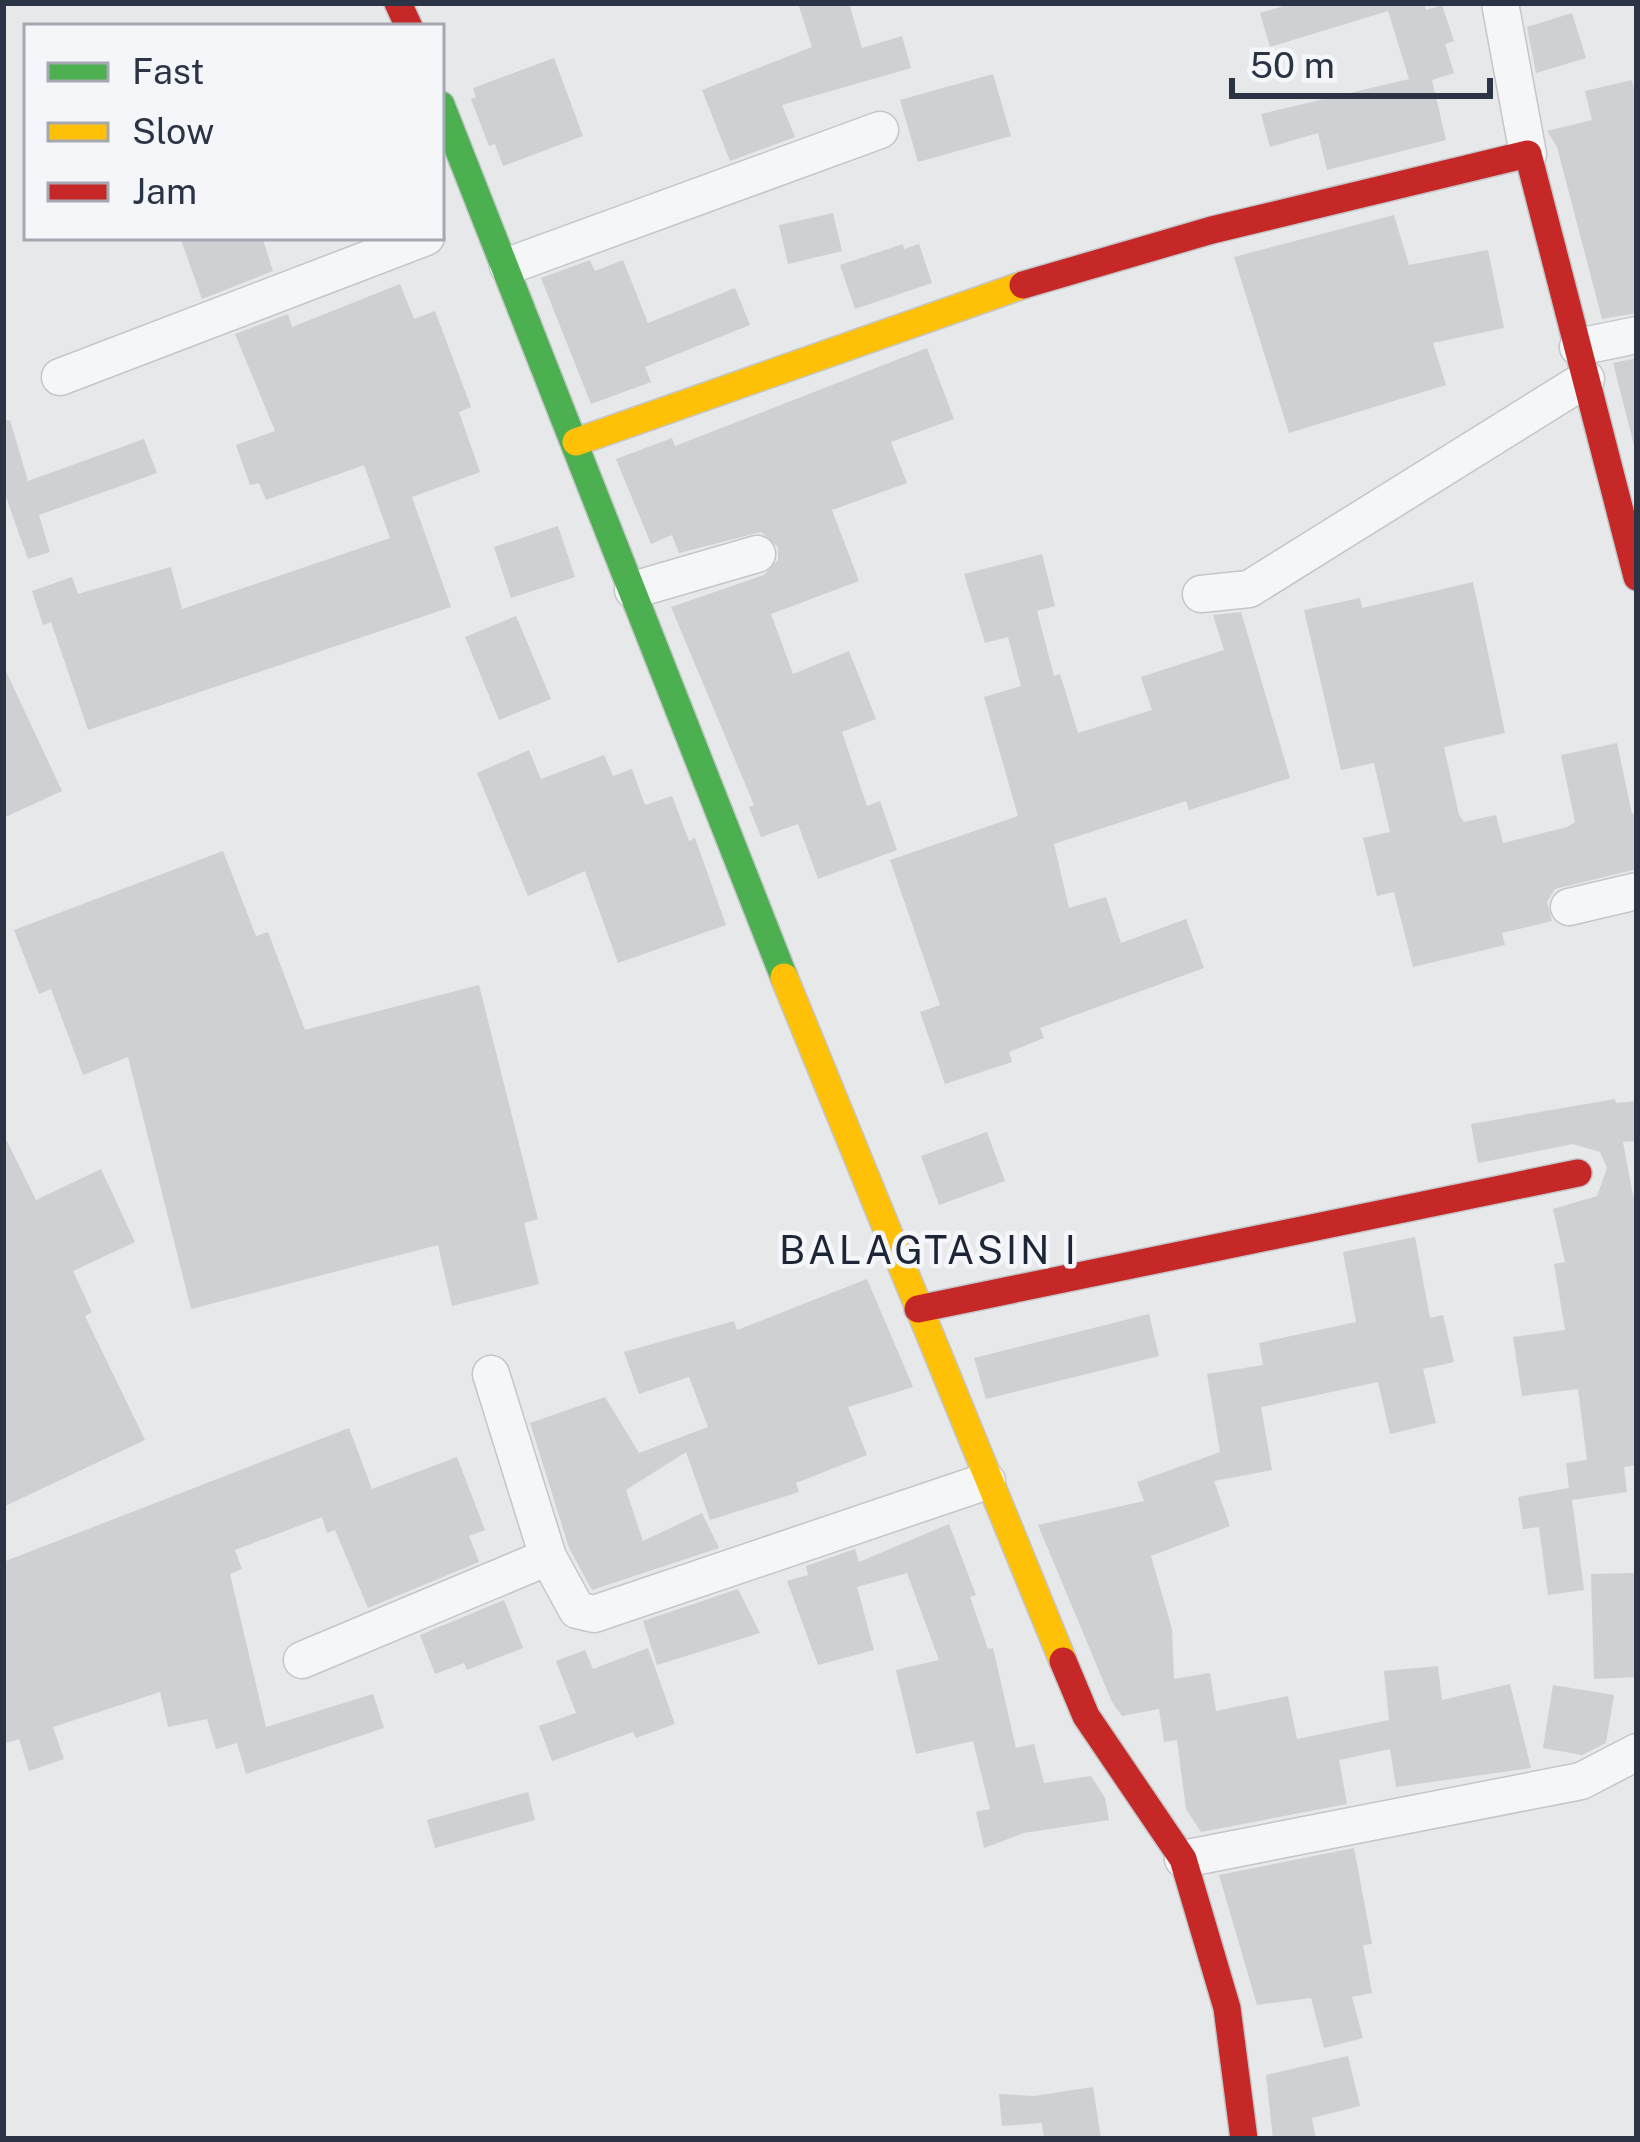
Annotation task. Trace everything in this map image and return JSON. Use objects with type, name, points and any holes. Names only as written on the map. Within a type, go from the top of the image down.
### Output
[{"type":"street","points":[[1500,3],[1528,154],[1632,535],[1637,577]]},
{"type":"street","points":[[444,112],[918,1309],[1086,1716],[1183,1859],[1227,2008],[1244,2139]]},
{"type":"street","points":[[508,266],[880,130]]},
{"type":"street","points":[[576,442],[836,343],[993,292],[1163,241],[1528,154]]},
{"type":"street","points":[[444,230],[487,214]]},
{"type":"street","points":[[60,377],[418,240]]},
{"type":"street","points":[[1201,594],[1249,589],[1582,363],[1637,335]]},
{"type":"street","points":[[633,590],[757,554]]},
{"type":"street","points":[[1568,907],[1637,890]]},
{"type":"street","points":[[918,1309],[1579,1173]]},
{"type":"street","points":[[490,1374],[548,1556],[577,1610],[594,1614],[987,1481]]},
{"type":"street","points":[[302,1660],[548,1556]]},
{"type":"street","points":[[1183,1859],[1582,1781],[1637,1753]]},
{"type":"building","points":[[798,3],[849,3],[862,48],[902,36],[911,68],[782,105],[795,137],[730,161],[702,90],[812,47]]},
{"type":"building","points":[[1294,3],[1424,3],[1426,10],[1442,5],[1454,41],[1445,44],[1454,73],[1432,80],[1446,140],[1327,170],[1318,133],[1270,147],[1261,114],[1409,79],[1388,11],[1270,47],[1260,13]]},
{"type":"building","points":[[1572,13],[1586,58],[1536,73],[1527,27]]},
{"type":"building","points":[[554,58],[583,136],[503,166],[495,144],[489,146],[471,99],[476,97],[473,88]]},
{"type":"building","points":[[993,74],[1011,136],[918,162],[900,100]]},
{"type":"building","points":[[1632,80],[1637,101],[1637,313],[1602,319],[1557,147],[1547,131],[1592,120],[1585,91]]},
{"type":"building","points":[[833,213],[842,251],[788,264],[779,225]]},
{"type":"building","points":[[1394,215],[1409,265],[1488,250],[1504,328],[1433,343],[1446,385],[1289,433],[1234,257]]},
{"type":"building","points":[[181,240],[263,240],[273,271],[202,299]]},
{"type":"building","points":[[903,244],[904,249],[919,244],[932,283],[855,309],[840,265]]},
{"type":"building","points":[[590,260],[595,271],[623,260],[648,323],[735,288],[750,325],[645,367],[651,382],[591,404],[541,278]]},
{"type":"building","points":[[400,284],[414,319],[435,311],[471,407],[459,412],[480,472],[412,497],[451,607],[88,730],[51,622],[43,625],[32,591],[72,577],[78,594],[171,567],[182,609],[390,538],[364,465],[266,500],[259,483],[250,485],[236,445],[275,431],[235,334],[288,314],[292,327]]},
{"type":"building","points":[[927,348],[954,419],[891,442],[907,483],[832,510],[859,581],[771,614],[793,674],[849,651],[876,719],[842,732],[867,806],[880,801],[897,850],[818,879],[798,824],[761,837],[749,807],[754,805],[671,607],[764,575],[778,560],[778,547],[761,532],[679,553],[672,535],[651,544],[616,459],[672,438],[675,446]]},
{"type":"building","points":[[1637,358],[1637,457],[1613,363]]},
{"type":"building","points":[[10,420],[28,481],[144,439],[157,473],[39,515],[50,552],[28,559],[3,489],[3,421]]},
{"type":"building","points":[[558,526],[575,577],[511,598],[494,547]]},
{"type":"building","points":[[1042,554],[1055,606],[1037,611],[1054,676],[1060,674],[1078,733],[1152,710],[1141,677],[1224,650],[1213,615],[1241,612],[1290,778],[1189,810],[1186,801],[1054,844],[1069,908],[1106,897],[1121,943],[1186,919],[1204,968],[1040,1028],[1044,1038],[1009,1052],[1012,1062],[945,1084],[920,1012],[940,1005],[890,860],[1018,816],[984,697],[1021,686],[1008,637],[985,643],[964,574]]},
{"type":"building","points":[[1473,582],[1505,733],[1444,747],[1459,815],[1464,822],[1496,815],[1503,843],[1567,827],[1575,822],[1561,755],[1617,743],[1632,814],[1637,813],[1637,869],[1555,889],[1547,902],[1552,921],[1502,933],[1505,945],[1413,967],[1394,892],[1377,896],[1363,838],[1390,832],[1374,763],[1341,770],[1304,610],[1360,598],[1362,608]]},
{"type":"building","points":[[516,616],[551,699],[499,720],[465,637]]},
{"type":"building","points":[[3,665],[62,791],[3,818]]},
{"type":"building","points":[[529,750],[541,779],[604,755],[613,776],[632,769],[645,805],[672,796],[689,841],[695,838],[726,925],[618,963],[585,871],[528,896],[477,773]]},
{"type":"building","points":[[223,851],[256,936],[268,932],[305,1030],[479,985],[538,1219],[524,1223],[539,1284],[452,1306],[438,1245],[191,1309],[128,1057],[83,1075],[51,989],[39,994],[14,930]]},
{"type":"building","points":[[1615,1099],[1616,1103],[1637,1101],[1637,1141],[1623,1142],[1633,1196],[1637,1195],[1637,1465],[1624,1467],[1627,1492],[1572,1500],[1584,1590],[1548,1595],[1539,1527],[1523,1529],[1518,1497],[1569,1488],[1566,1463],[1587,1460],[1578,1389],[1522,1396],[1513,1337],[1565,1330],[1554,1264],[1565,1262],[1553,1209],[1597,1196],[1607,1168],[1600,1152],[1573,1144],[1478,1163],[1471,1124]]},
{"type":"building","points":[[987,1132],[1005,1181],[939,1205],[921,1156]]},
{"type":"building","points":[[3,1133],[36,1200],[101,1169],[135,1242],[73,1271],[92,1312],[85,1316],[145,1440],[3,1507]]},
{"type":"building","points":[[1415,1237],[1430,1318],[1443,1315],[1454,1362],[1423,1369],[1436,1423],[1390,1434],[1378,1382],[1261,1407],[1272,1470],[1214,1481],[1230,1526],[1151,1556],[1172,1629],[1174,1679],[1210,1673],[1216,1711],[1288,1696],[1297,1739],[1389,1720],[1384,1671],[1438,1666],[1442,1700],[1510,1684],[1531,1768],[1396,1787],[1390,1749],[1339,1760],[1347,1804],[1201,1832],[1186,1809],[1177,1740],[1164,1742],[1159,1709],[1122,1716],[1112,1702],[1038,1525],[1144,1501],[1137,1482],[1220,1452],[1207,1374],[1263,1365],[1259,1343],[1356,1322],[1343,1252]]},
{"type":"building","points":[[867,1279],[913,1387],[848,1407],[867,1455],[796,1483],[799,1492],[710,1520],[686,1452],[626,1490],[643,1541],[702,1513],[719,1548],[592,1590],[569,1548],[530,1423],[605,1397],[639,1453],[708,1427],[689,1377],[639,1394],[624,1352],[734,1321],[737,1330]]},
{"type":"building","points":[[1149,1314],[1159,1356],[986,1399],[974,1358]]},
{"type":"building","points":[[349,1428],[372,1489],[457,1457],[485,1530],[469,1536],[479,1562],[368,1608],[335,1530],[327,1533],[322,1517],[235,1550],[242,1569],[230,1574],[266,1727],[373,1694],[384,1728],[246,1774],[237,1743],[216,1749],[207,1719],[168,1727],[160,1692],[53,1727],[64,1759],[29,1771],[19,1739],[3,1744],[3,1562]]},
{"type":"building","points":[[949,1524],[976,1595],[970,1597],[988,1649],[993,1648],[1016,1748],[1034,1744],[1044,1783],[1091,1776],[1105,1798],[1109,1820],[1024,1833],[984,1848],[976,1812],[990,1809],[973,1741],[916,1754],[896,1670],[939,1660],[907,1573],[857,1587],[874,1650],[818,1665],[787,1581],[808,1575],[806,1566],[855,1549],[859,1562]]},
{"type":"building","points":[[1637,1573],[1637,1677],[1594,1679],[1591,1574]]},
{"type":"building","points":[[738,1589],[760,1633],[657,1665],[643,1621]]},
{"type":"building","points":[[504,1600],[523,1648],[467,1670],[464,1663],[435,1674],[420,1635]]},
{"type":"building","points":[[648,1648],[675,1724],[636,1738],[633,1732],[552,1761],[539,1726],[576,1713],[556,1661],[585,1650],[593,1669]]},
{"type":"building","points":[[1553,1685],[1614,1695],[1606,1743],[1582,1755],[1543,1748]]},
{"type":"building","points":[[528,1792],[535,1820],[435,1848],[427,1820]]},
{"type":"building","points":[[1354,1848],[1372,1944],[1363,1945],[1372,1993],[1352,1997],[1363,2038],[1324,2048],[1311,1998],[1257,2005],[1219,1875]]},
{"type":"building","points":[[1348,2056],[1360,2106],[1312,2118],[1316,2139],[1273,2139],[1266,2075]]},
{"type":"building","points":[[1093,2087],[1101,2139],[1044,2139],[1042,2123],[1002,2126],[999,2094],[1034,2096]]},
{"type":"traffic: fast","points":[[444,113],[784,977]]},
{"type":"traffic: slow","points":[[576,442],[1023,285]]},
{"type":"traffic: slow","points":[[784,977],[1063,1661]]},
{"type":"traffic: jam","points":[[398,3],[408,24]]},
{"type":"traffic: jam","points":[[1023,285],[1212,230],[1528,154],[1637,577]]},
{"type":"traffic: jam","points":[[918,1309],[1578,1173]]},
{"type":"traffic: jam","points":[[1063,1661],[1086,1716],[1183,1859],[1227,2008],[1244,2139]]},
{"type":"district","name":"BALAGTASIN I","points":[[929,1250]]}]
